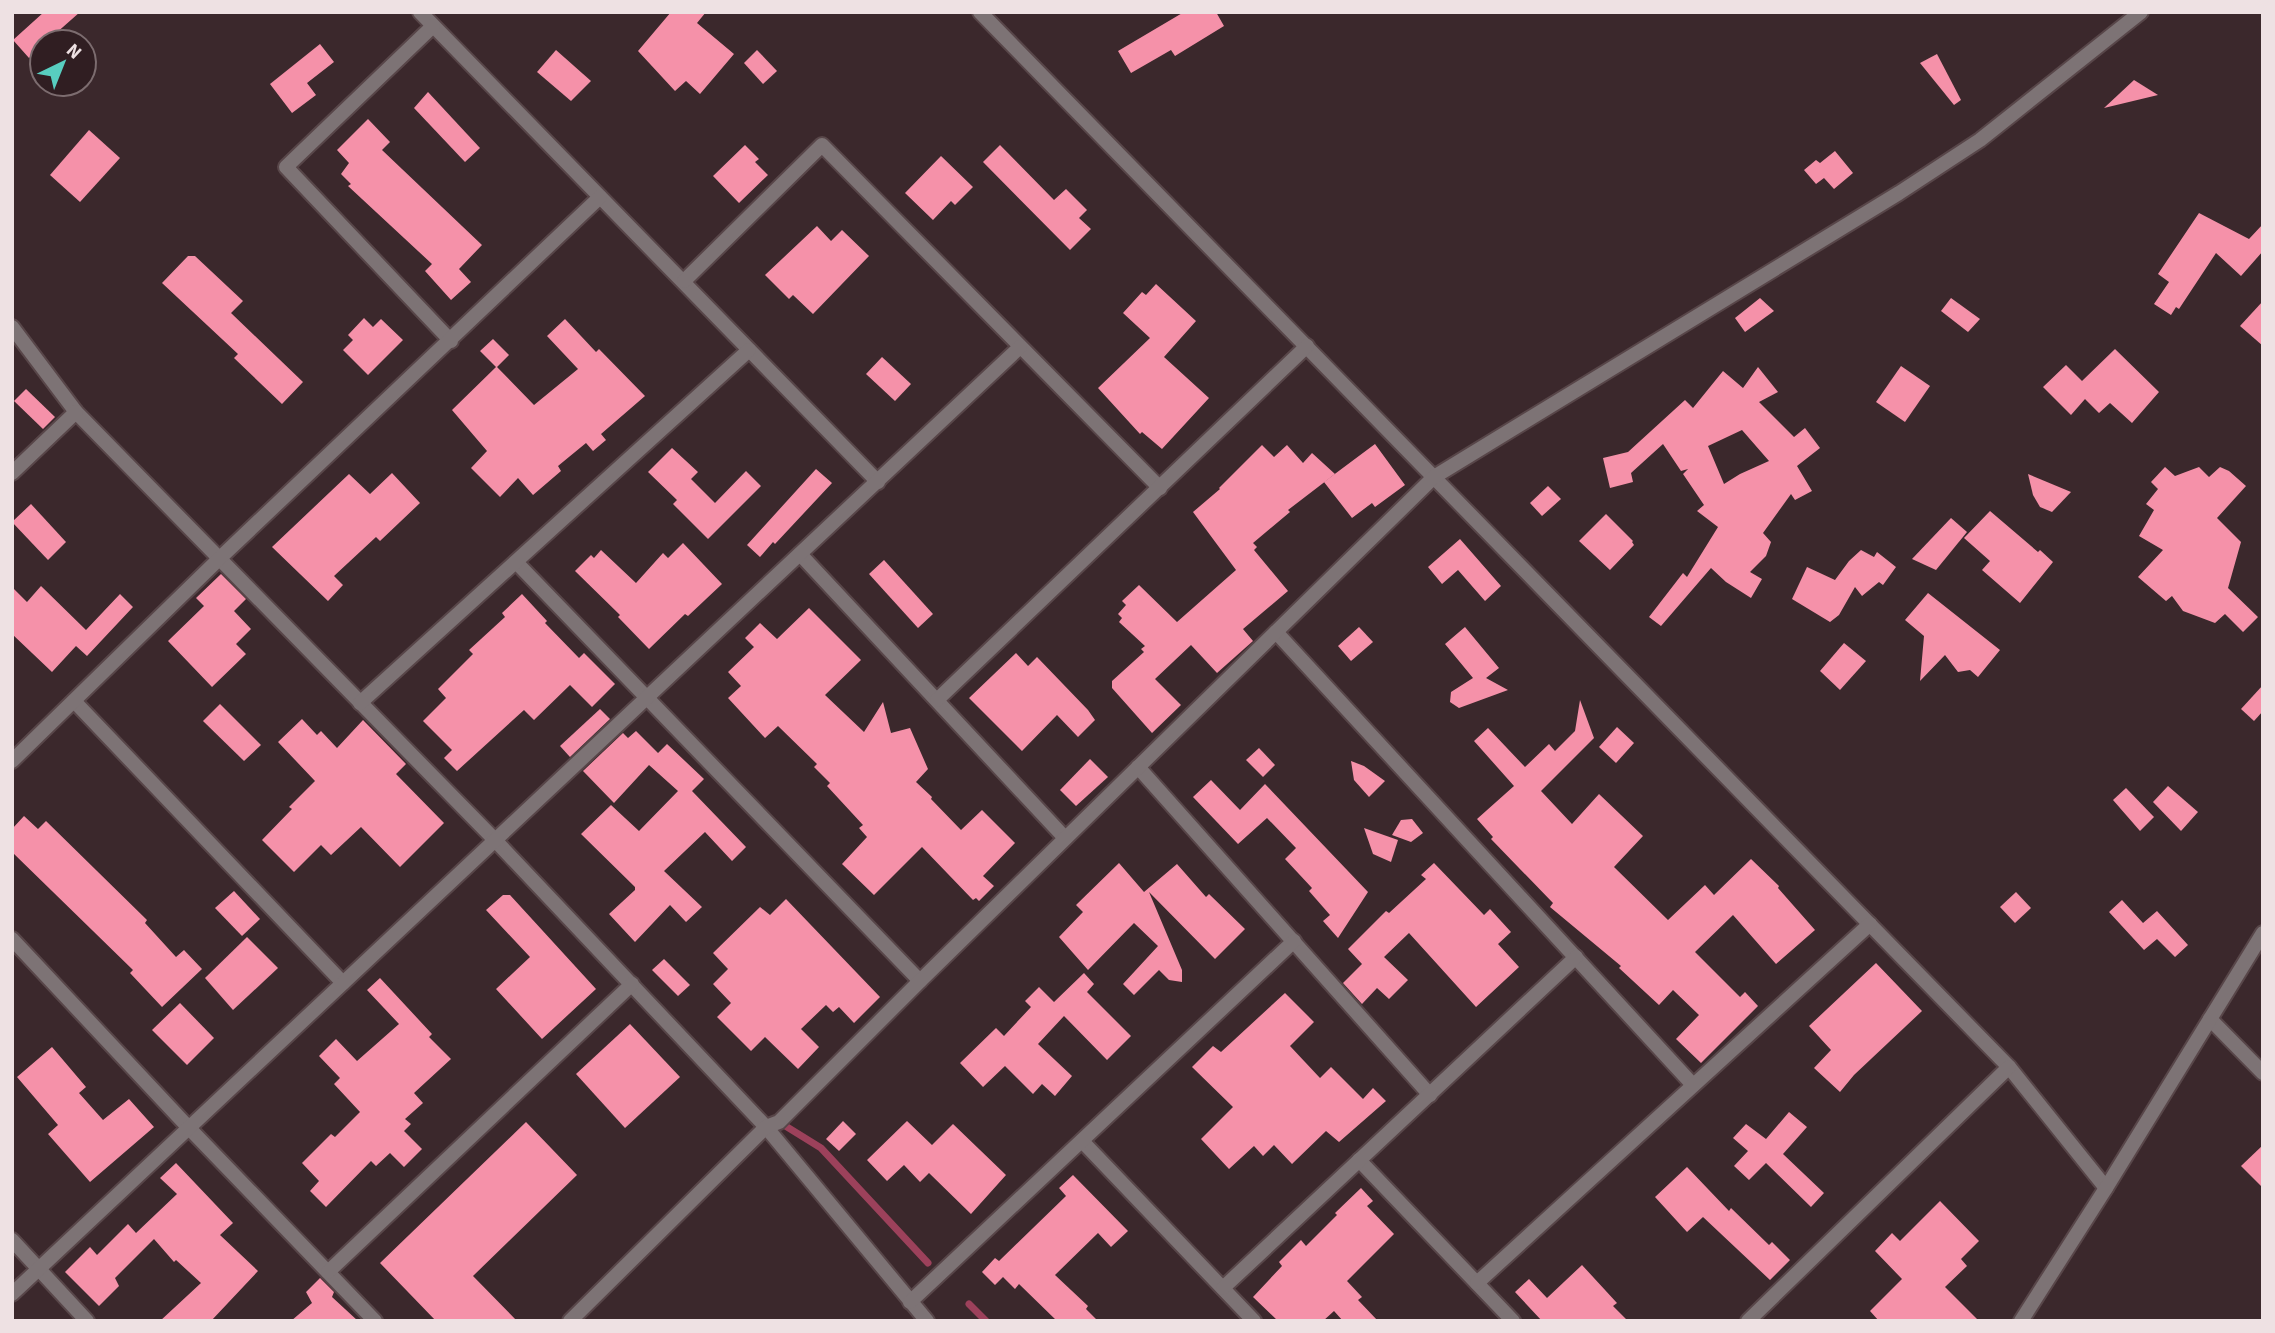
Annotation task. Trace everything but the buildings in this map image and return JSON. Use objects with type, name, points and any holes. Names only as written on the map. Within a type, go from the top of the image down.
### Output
[{"type":"street","points":[[420,12],[878,482]]},
{"type":"street","points":[[981,12],[2009,1067],[2106,1188]]},
{"type":"street","points":[[570,1321],[766,1127],[779,1122],[1434,477],[1980,140],[2141,12]]},
{"type":"street","points":[[433,26],[286,167],[451,341]]},
{"type":"street","points":[[684,281],[822,145],[1160,488]]},
{"type":"street","points":[[12,761],[221,557],[600,197]]},
{"type":"street","points":[[12,327],[76,412],[221,557],[494,839],[766,1127],[927,1321]]},
{"type":"street","points":[[937,700],[1307,346]]},
{"type":"street","points":[[12,1294],[1020,347]]},
{"type":"street","points":[[360,702],[749,349]]},
{"type":"street","points":[[12,473],[76,412]]},
{"type":"street","points":[[800,554],[1065,838]]},
{"type":"street","points":[[516,562],[920,981]]},
{"type":"street","points":[[1276,632],[1693,1085]]},
{"type":"street","points":[[74,701],[343,983]]},
{"type":"street","points":[[1138,767],[1430,1095]]},
{"type":"street","points":[[1478,1283],[1870,923]]},
{"type":"street","points":[[2021,1321],[2263,933]]},
{"type":"street","points":[[12,939],[375,1321]]},
{"type":"street","points":[[910,1302],[1294,942]]},
{"type":"street","points":[[1223,1288],[1576,957]]},
{"type":"street","points":[[328,1272],[632,984]]},
{"type":"street","points":[[2210,1019],[2263,1073]]},
{"type":"street","points":[[1748,1321],[2009,1067]]},
{"type":"street","points":[[1083,1141],[1254,1321]]},
{"type":"street","points":[[1359,1160],[1513,1321]]},
{"type":"street","points":[[12,1240],[87,1321]]},
{"type":"waterway","points":[[779,1122],[821,1148],[928,1263]]},
{"type":"waterway","points":[[969,1304],[986,1321]]}]
